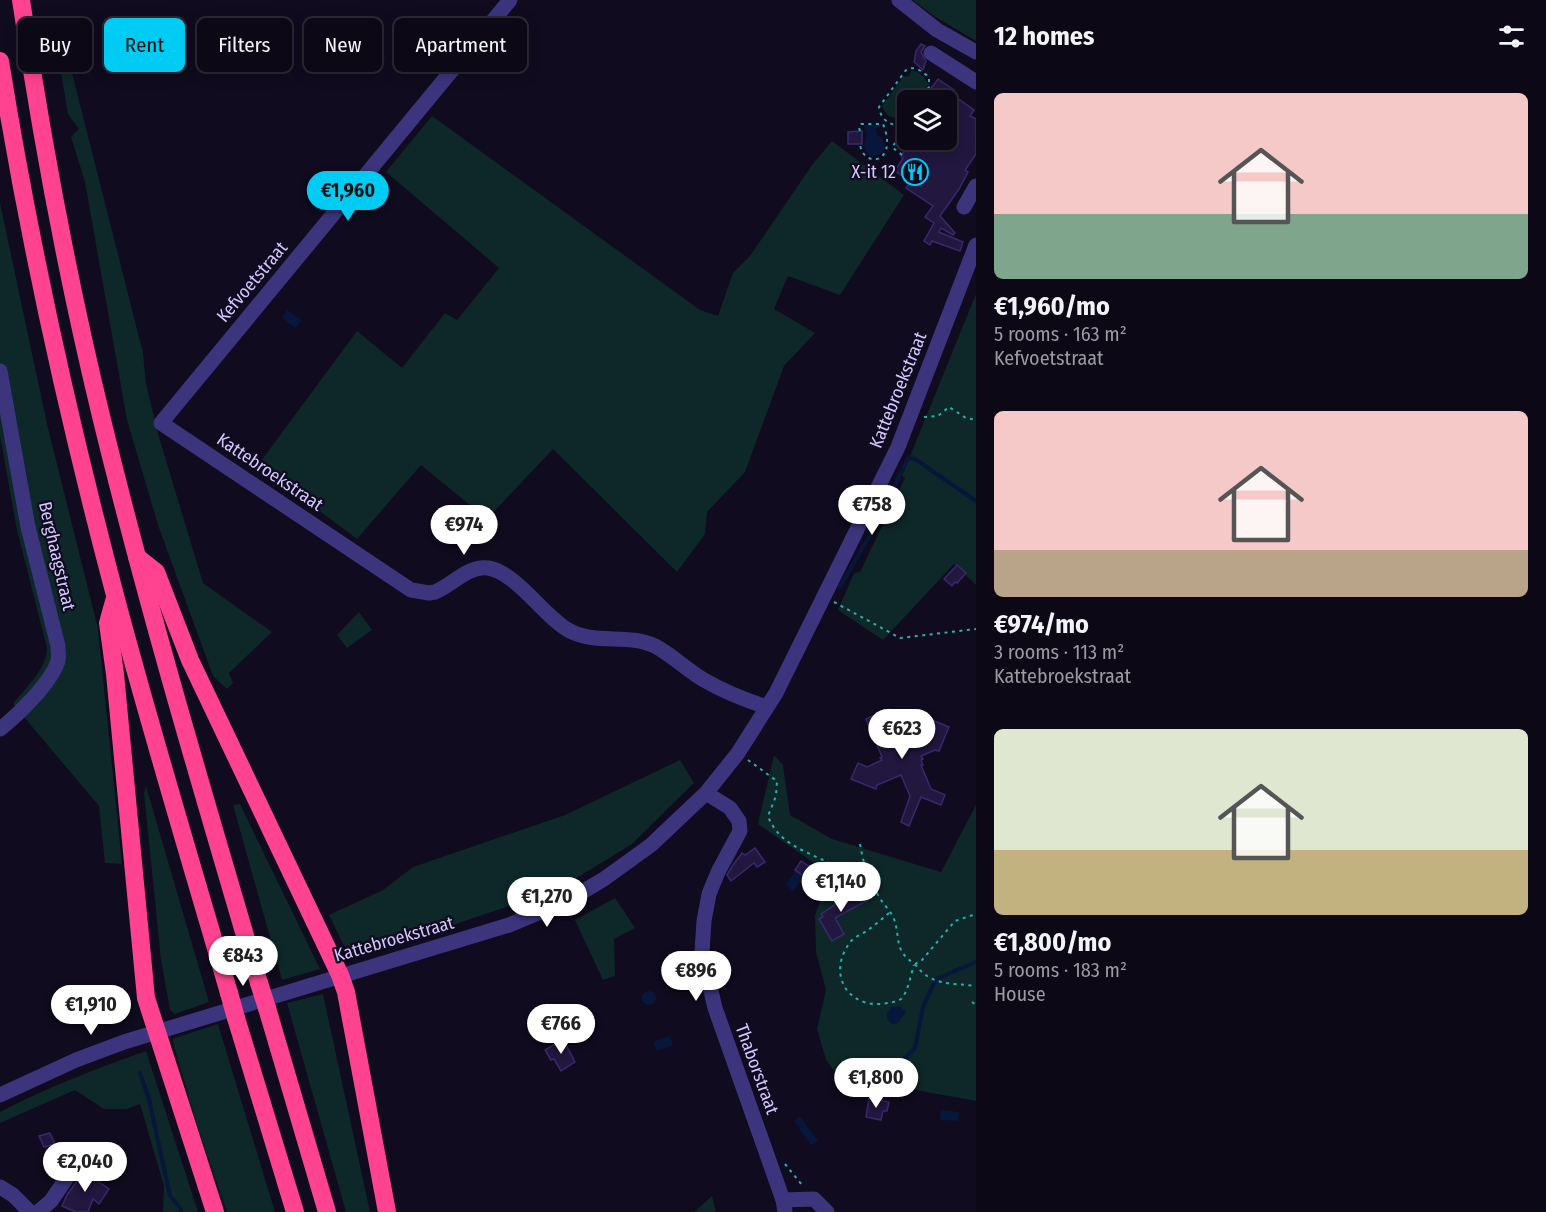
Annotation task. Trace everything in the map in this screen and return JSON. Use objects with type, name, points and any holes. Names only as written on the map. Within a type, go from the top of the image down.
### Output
[{"type":"highway","points":[[21,0],[34,90],[70,275],[102,419],[137,557],[191,750],[327,1212]]},
{"type":"highway","points":[[0,61],[50,329],[115,598],[236,1018],[295,1212]]},
{"type":"highway","points":[[137,557],[156,572],[190,660],[340,975],[387,1212]]},
{"type":"highway","points":[[115,598],[108,624],[117,686],[146,998],[215,1212]]},
{"type":"street","name":"Kefvoetstraat","points":[[161,423],[510,0]]},
{"type":"street","points":[[899,0],[938,30],[976,52]]},
{"type":"street","points":[[931,53],[976,82]]},
{"type":"street","points":[[964,207],[976,186]]},
{"type":"street","name":"Kattebroekstraat","points":[[0,1095],[76,1060],[157,1031],[509,925],[567,901],[604,879],[651,845],[706,793],[738,753],[776,693],[898,447],[976,245]]},
{"type":"street","name":"Berghaagstraat","points":[[0,371],[28,527],[58,646],[58,659],[53,670],[21,712],[0,729]]},
{"type":"street","name":"Kattebroekstraat","points":[[161,423],[411,590],[435,592],[478,568],[497,570],[508,577],[567,630],[592,639],[627,640],[656,646],[705,680],[746,700],[767,706]]},
{"type":"street","name":"Thaborstraat","points":[[706,793],[730,808],[739,821],[740,831],[709,894],[702,952],[715,1008],[784,1206]]},
{"type":"street","points":[[38,1212],[51,1201],[74,1167]]},
{"type":"street","points":[[0,1187],[13,1195],[30,1212]]},
{"type":"street","points":[[784,1206],[814,1199],[827,1212]]},
{"type":"path","points":[[902,155],[890,147],[886,124],[881,117],[879,107],[906,70],[910,68],[918,69],[929,77],[927,90]]},
{"type":"path","points":[[860,131],[861,124],[897,125]]},
{"type":"path","points":[[860,144],[864,153],[878,160],[897,139]]},
{"type":"path","points":[[909,419],[938,416],[949,407],[966,418],[976,420]]},
{"type":"path","points":[[824,597],[900,638],[976,629]]},
{"type":"path","points":[[738,753],[777,781],[776,796],[768,816],[771,825],[779,835],[797,849],[826,861],[854,877],[871,882]]},
{"type":"path","points":[[860,844],[864,869],[889,913],[894,917],[897,942],[906,958],[930,980],[952,985],[976,986]]},
{"type":"path","points":[[889,913],[853,940],[842,959],[839,972],[840,981],[852,997],[863,1004],[879,1005],[899,1000],[903,996],[915,964],[922,960],[955,921],[976,914]]},
{"type":"path","points":[[972,1002],[976,1005]]},
{"type":"green space","points":[[913,0],[976,0],[976,41],[934,16]]},
{"type":"green space","points":[[911,71],[919,73],[929,84],[925,90],[897,90],[897,118],[892,117],[882,106],[903,77],[909,76]]},
{"type":"green space","points":[[61,72],[72,72],[143,353],[146,384],[159,437],[203,583],[272,632],[229,673],[233,683],[227,689],[213,676],[158,525],[127,420],[85,182],[71,137],[79,129],[68,114]]},
{"type":"green space","points":[[432,116],[700,310],[718,316],[733,273],[750,256],[812,165],[832,141],[904,195],[840,295],[788,276],[774,309],[815,333],[784,366],[745,472],[707,512],[705,534],[677,572],[553,449],[487,519],[421,465],[357,539],[258,465],[357,331],[402,368],[445,313],[457,320],[499,268],[386,172]]},
{"type":"green space","points":[[0,203],[47,424],[98,629],[122,864],[105,863],[99,806],[13,704],[39,671],[47,648],[17,530],[0,436]]},
{"type":"green space","points":[[976,294],[976,585],[954,564],[883,640],[838,610],[854,573],[860,572],[905,478],[902,476]]},
{"type":"green space","points":[[359,612],[372,630],[347,648],[337,635]]},
{"type":"green space","points":[[774,755],[783,765],[790,815],[832,839],[941,872],[976,805],[976,1101],[838,1076],[826,1060],[817,1029],[826,990],[816,952],[815,915],[831,875],[758,824]]},
{"type":"green space","points":[[680,760],[694,783],[632,844],[557,890],[417,937],[357,948],[344,946],[329,915],[383,890],[413,867],[565,815]]},
{"type":"green space","points":[[146,786],[209,1002],[175,1014],[170,1010],[161,960],[144,793]]},
{"type":"green space","points":[[240,804],[320,969],[282,980],[233,805]]},
{"type":"green space","points":[[615,898],[635,928],[614,939],[615,976],[603,980],[575,920]]},
{"type":"green space","points":[[323,994],[370,1212],[346,1212],[287,1003]]},
{"type":"green space","points":[[218,1024],[275,1212],[227,1212],[197,1125],[172,1039]]},
{"type":"green space","points":[[146,1051],[198,1212],[163,1212],[164,1186],[140,1104],[127,1109],[104,1109],[75,1090],[0,1123],[0,1112],[36,1094]]},
{"type":"green space","points":[[712,1196],[716,1212],[694,1212]]},
{"type":"water","points":[[881,124],[875,129],[878,136],[882,137],[885,148],[880,155],[872,156],[866,152],[864,144],[867,135],[863,125]]},
{"type":"water","points":[[287,310],[302,320],[296,328],[282,318]]},
{"type":"water","points":[[796,871],[804,877],[793,891],[785,885]]},
{"type":"water","points":[[649,991],[654,993],[656,998],[654,1003],[649,1005],[644,1003],[642,998],[644,993]]},
{"type":"water","points":[[899,1006],[906,1012],[898,1023],[892,1024],[887,1019],[887,1013],[892,1007]]},
{"type":"water","points":[[670,1036],[673,1045],[657,1051],[653,1042]]},
{"type":"water","points":[[941,1110],[959,1112],[958,1121],[940,1120]]},
{"type":"water","points":[[800,1116],[818,1141],[811,1145],[794,1121]]},
{"type":"building","points":[[921,44],[925,46],[921,52],[926,61],[923,70],[914,62],[916,51]]},
{"type":"building","points":[[938,79],[954,90],[930,90]]},
{"type":"building","points":[[957,98],[974,110],[970,116],[976,119],[976,154],[965,170],[968,172],[959,189],[940,216],[955,233],[953,235],[941,228],[939,232],[963,242],[960,251],[932,241],[930,245],[924,241],[934,223],[925,217],[933,206],[906,188],[910,181],[895,171],[903,158],[901,156],[905,150],[957,150]]},
{"type":"building","points":[[862,131],[862,144],[848,144],[848,132]]},
{"type":"building","points":[[957,565],[966,573],[952,586],[944,579]]},
{"type":"building","points":[[889,709],[903,741],[929,729],[932,720],[949,727],[939,751],[935,750],[921,756],[923,765],[921,765],[931,789],[945,795],[941,805],[921,797],[909,826],[901,822],[910,796],[901,775],[877,785],[876,789],[851,779],[858,763],[867,767],[882,760],[866,719]]},
{"type":"building","points":[[755,848],[765,862],[757,867],[754,863],[731,881],[727,875],[733,865],[742,853],[745,855]]},
{"type":"building","points":[[801,861],[825,877],[812,895],[803,889],[809,880],[795,870]]},
{"type":"building","points":[[861,888],[868,900],[835,918],[844,934],[832,941],[819,919],[823,917],[821,914]]},
{"type":"building","points":[[563,1039],[575,1062],[561,1071],[545,1050]]},
{"type":"building","points":[[869,1098],[889,1102],[887,1111],[883,1111],[881,1120],[866,1117]]},
{"type":"building","points":[[50,1133],[55,1144],[44,1147],[39,1136]]},
{"type":"building","points":[[87,1167],[95,1173],[92,1177],[109,1189],[99,1204],[93,1199],[88,1212],[76,1212],[62,1206],[67,1195]]},
{"type":"waterway","points":[[840,587],[874,528],[908,458],[915,459],[976,501]]},
{"type":"waterway","points":[[861,1084],[890,1073],[915,1048],[923,1007],[936,979],[976,962]]},
{"type":"waterway","points":[[140,1073],[149,1099],[170,1196],[181,1212]]},
{"type":"place","name":"X-it 12","points":[[915,172]]}]
